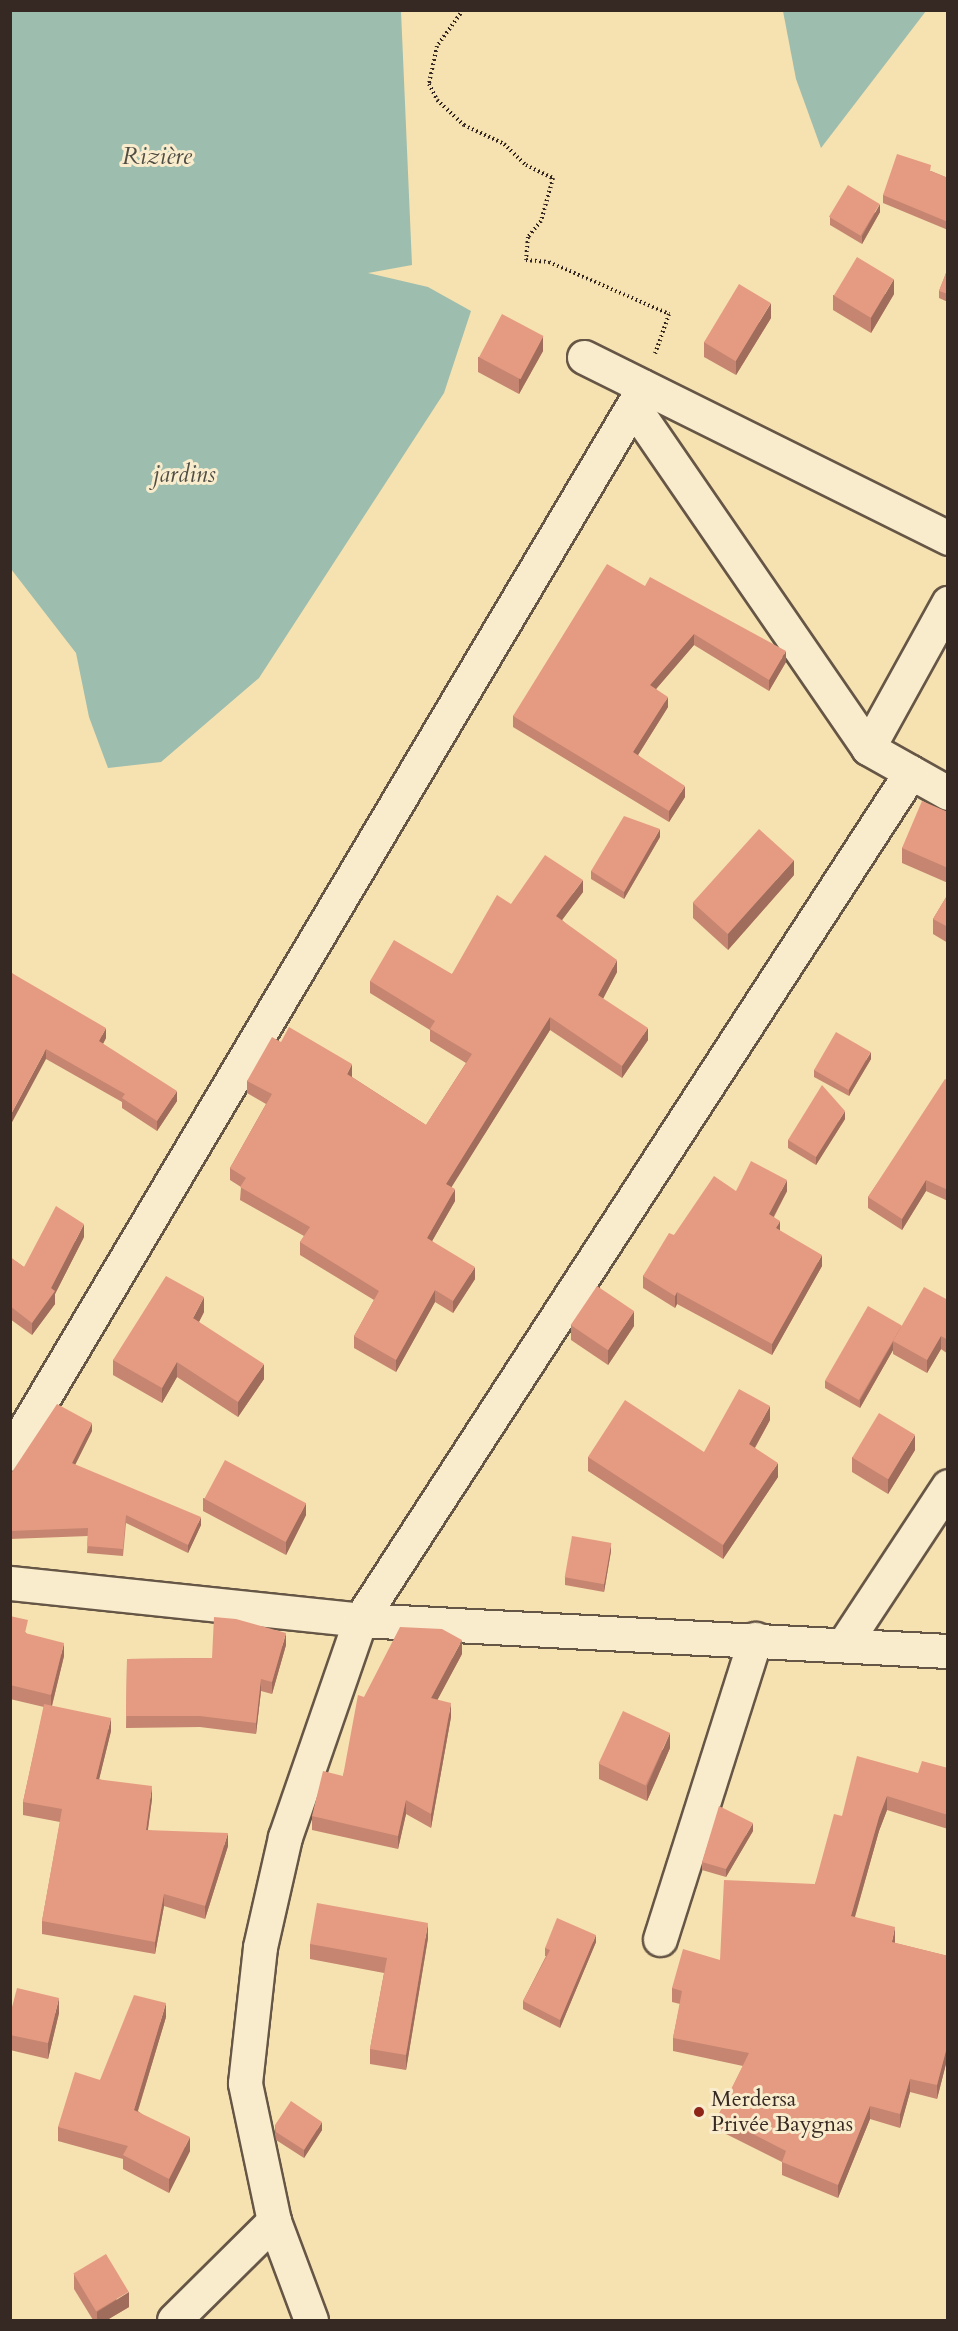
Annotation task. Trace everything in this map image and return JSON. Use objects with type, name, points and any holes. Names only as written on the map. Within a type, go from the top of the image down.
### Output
[{"type":"street","points":[[584,357],[638,397],[948,538]]},
{"type":"street","points":[[638,397],[868,748],[948,793]]},
{"type":"street","points":[[10,1454],[638,397]]},
{"type":"street","points":[[868,748],[948,603]]},
{"type":"street","points":[[311,2320],[274,2221],[245,2083],[260,1947],[285,1837],[360,1620],[911,772]]},
{"type":"street","points":[[844,1644],[948,1486]]},
{"type":"street","points":[[10,1583],[360,1620],[755,1639],[948,1651]]},
{"type":"street","points":[[660,1939],[755,1639]]},
{"type":"street","points":[[174,2320],[274,2221]]},
{"type":"path","points":[[463,10],[438,46],[429,84],[437,100],[464,125],[504,144],[526,165],[553,178],[541,221],[528,237],[526,260],[549,262],[669,314],[638,397]]},
{"type":"water","points":[[783,10],[926,11],[821,148],[796,79]]},
{"type":"water","points":[[10,11],[401,11],[412,265],[368,273],[428,287],[471,311],[444,393],[259,678],[161,762],[108,768],[89,717],[76,653],[11,569]]},
{"type":"building","points":[[897,154],[931,165],[930,171],[948,178],[948,222],[883,195]]},
{"type":"building","points":[[848,185],[880,204],[861,236],[829,217]]},
{"type":"building","points":[[857,257],[894,279],[871,318],[834,296]]},
{"type":"building","points":[[948,268],[948,294],[939,291]]},
{"type":"building","points":[[739,284],[771,303],[736,361],[704,342]]},
{"type":"building","points":[[502,314],[543,336],[520,379],[479,357]]},
{"type":"building","points":[[607,564],[645,586],[650,577],[786,651],[769,680],[694,634],[650,685],[668,697],[633,752],[685,786],[669,811],[513,716]]},
{"type":"building","points":[[922,801],[948,812],[948,868],[902,848]]},
{"type":"building","points":[[624,816],[660,829],[624,892],[591,871]]},
{"type":"building","points":[[759,829],[794,860],[728,934],[693,903]]},
{"type":"building","points":[[545,855],[583,880],[556,916],[617,960],[598,995],[648,1028],[622,1066],[550,1017],[446,1184],[455,1189],[427,1238],[475,1267],[453,1301],[435,1290],[396,1360],[354,1336],[379,1291],[300,1242],[310,1227],[240,1187],[246,1178],[230,1168],[272,1094],[247,1081],[272,1037],[281,1042],[289,1027],[352,1064],[347,1074],[426,1125],[472,1054],[430,1029],[435,1021],[370,981],[394,940],[452,974],[497,895],[511,904]]},
{"type":"building","points":[[948,894],[948,927],[933,919]]},
{"type":"building","points":[[10,972],[106,1028],[99,1041],[177,1091],[157,1121],[122,1098],[125,1094],[46,1049],[10,1116]]},
{"type":"building","points":[[836,1032],[871,1052],[849,1090],[814,1070]]},
{"type":"building","points":[[945,1079],[948,1081],[948,1190],[926,1180],[902,1219],[868,1197]]},
{"type":"building","points":[[822,1085],[845,1111],[816,1157],[788,1140]]},
{"type":"building","points":[[751,1161],[787,1180],[769,1214],[780,1221],[776,1228],[822,1255],[772,1344],[677,1292],[675,1296],[643,1276],[669,1233],[674,1235],[714,1176],[736,1191]]},
{"type":"building","points":[[56,1206],[84,1224],[51,1288],[55,1291],[32,1323],[10,1306],[10,1257],[24,1267]]},
{"type":"building","points":[[166,1276],[204,1297],[193,1318],[264,1364],[238,1402],[177,1362],[162,1388],[113,1360]]},
{"type":"building","points":[[597,1286],[634,1311],[608,1350],[571,1325]]},
{"type":"building","points":[[924,1287],[948,1300],[948,1340],[941,1336],[927,1360],[893,1341]]},
{"type":"building","points":[[868,1306],[902,1326],[859,1400],[825,1380]]},
{"type":"building","points":[[739,1389],[770,1406],[749,1444],[778,1463],[723,1545],[588,1457],[625,1400],[704,1452]]},
{"type":"building","points":[[57,1404],[92,1423],[72,1463],[201,1517],[188,1545],[126,1515],[123,1549],[87,1546],[88,1528],[10,1531],[10,1475]]},
{"type":"building","points":[[879,1413],[915,1435],[888,1479],[852,1458]]},
{"type":"building","points":[[225,1460],[306,1503],[286,1542],[204,1499]]},
{"type":"building","points":[[572,1536],[611,1543],[604,1584],[565,1577]]},
{"type":"building","points":[[10,1616],[28,1620],[25,1633],[64,1643],[51,1695],[10,1685]]},
{"type":"building","points":[[214,1617],[236,1619],[286,1633],[272,1682],[261,1679],[256,1723],[200,1716],[126,1716],[127,1659],[212,1658]]},
{"type":"building","points":[[400,1627],[442,1629],[462,1640],[431,1698],[451,1703],[431,1814],[406,1800],[398,1836],[312,1816],[323,1771],[343,1776],[358,1695],[364,1697]]},
{"type":"building","points":[[44,1704],[111,1718],[96,1779],[152,1786],[146,1830],[228,1833],[205,1906],[164,1894],[155,1942],[42,1921],[62,1809],[23,1802]]},
{"type":"building","points":[[623,1711],[670,1733],[646,1786],[598,1764]]},
{"type":"building","points":[[857,1756],[918,1773],[922,1761],[948,1768],[948,1815],[887,1796],[851,1916],[895,1927],[892,1942],[948,1956],[948,2043],[937,2085],[910,2079],[900,2114],[870,2106],[838,2185],[782,2162],[786,2151],[718,2116],[749,2053],[673,2038],[682,1991],[672,1988],[683,1949],[720,1960],[724,1880],[815,1884],[834,1814],[842,1816]]},
{"type":"building","points":[[719,1806],[753,1823],[726,1869],[702,1862]]},
{"type":"building","points":[[317,1903],[428,1923],[406,2055],[370,2049],[387,1958],[310,1944]]},
{"type":"building","points":[[557,1918],[596,1935],[560,2020],[523,2001],[550,1950],[545,1948]]},
{"type":"building","points":[[17,1988],[59,1998],[48,2043],[10,2035],[10,2015]]},
{"type":"building","points":[[134,1995],[166,2003],[134,2110],[190,2137],[169,2179],[123,2155],[128,2146],[58,2127],[75,2072],[100,2080]]},
{"type":"building","points":[[291,2101],[322,2122],[304,2150],[276,2132],[275,2125]]},
{"type":"building","points":[[106,2254],[129,2292],[96,2311],[73,2274]]},
{"type":"place","name":"Merdersa Privée Baygnas","points":[[699,2112]]},
{"type":"water label","name":"Rizière","points":[[157,157]]},
{"type":"water label","name":"jardins","points":[[184,475]]}]
